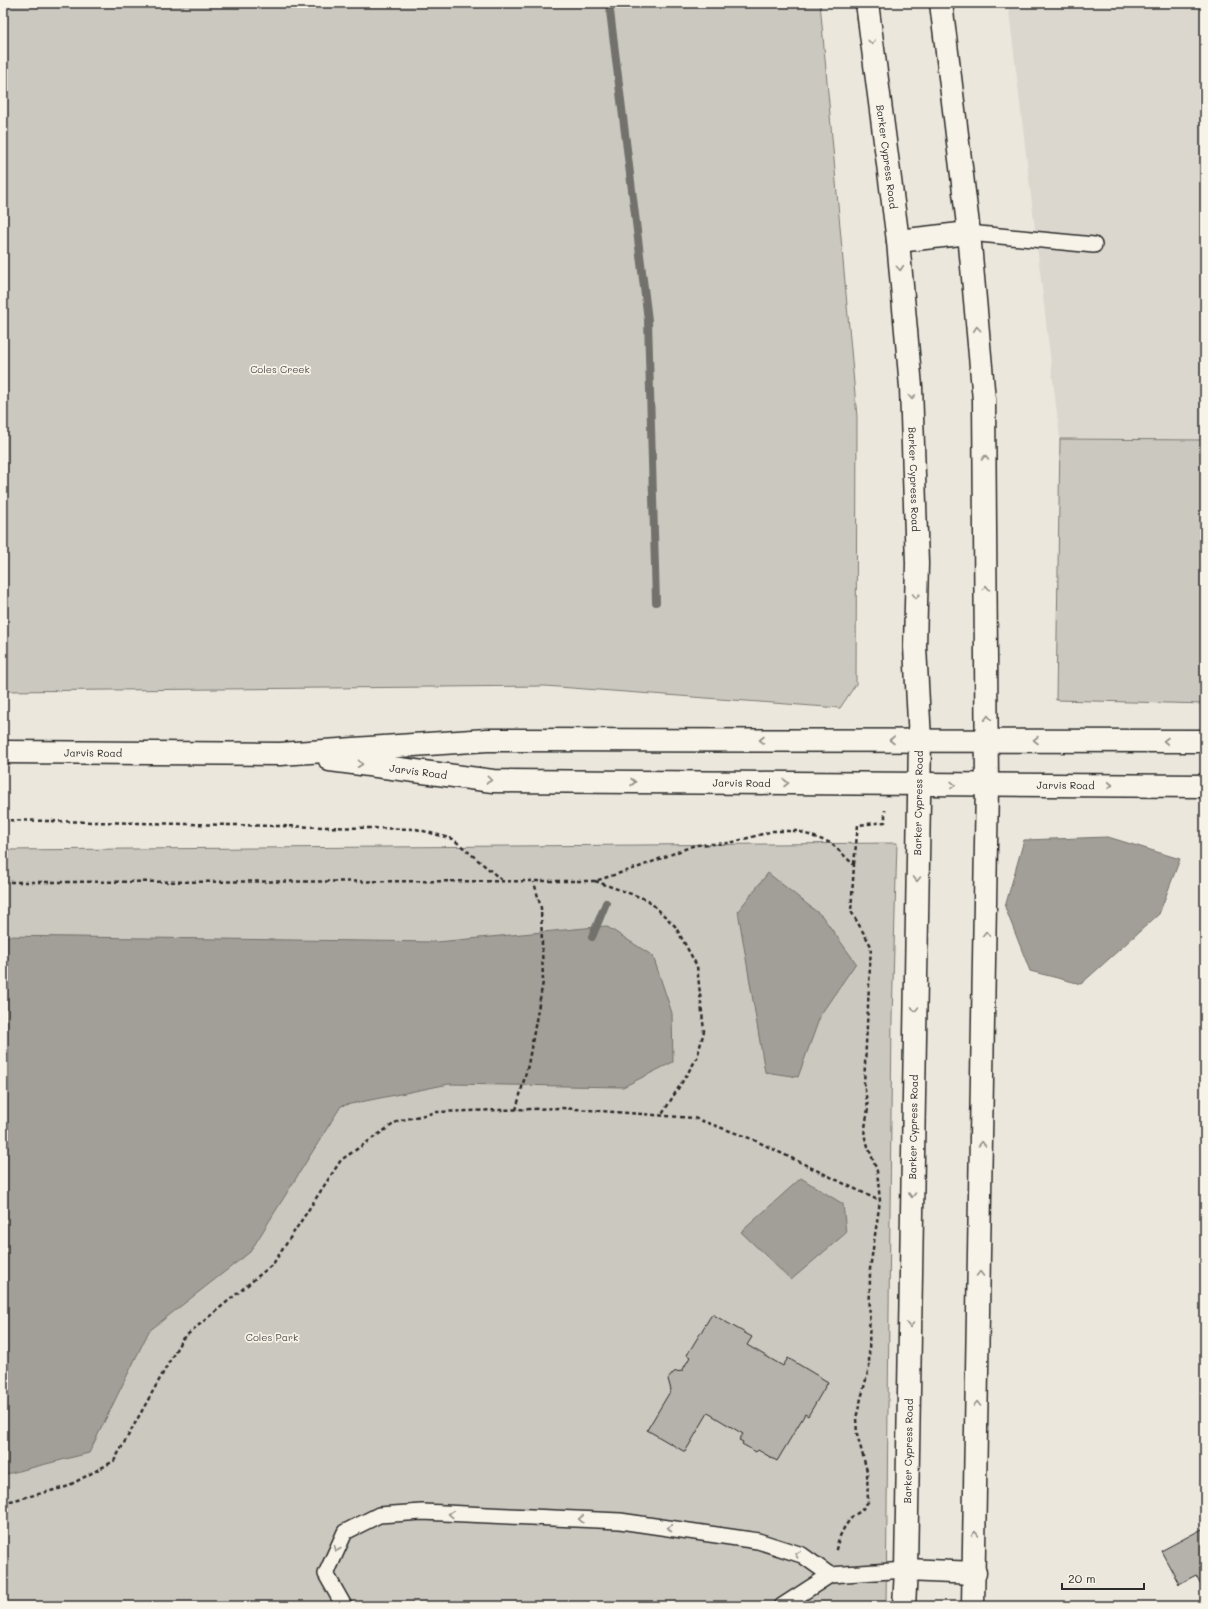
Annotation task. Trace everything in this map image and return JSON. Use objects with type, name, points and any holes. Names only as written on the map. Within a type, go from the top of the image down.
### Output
[{"type":"main road","name":"Barker Cypress Road","points":[[867,3],[898,241],[911,387],[917,563],[915,647],[920,740],[918,784],[906,1570],[904,1606]]},
{"type":"main road","points":[[941,3],[969,233],[984,400],[988,785],[973,1606]]},
{"type":"main road","points":[[898,241],[969,233]]},
{"type":"main road","name":"Jarvis Road","points":[[3,752],[280,754],[487,740],[1205,741]]},
{"type":"main road","name":"Jarvis Road","points":[[280,754],[493,781],[1205,786]]},
{"type":"main road","points":[[906,1570],[974,1573]]},
{"type":"lane","points":[[969,233],[1094,245]]},
{"type":"lane","points":[[344,1606],[326,1574],[345,1532],[379,1515],[422,1512],[620,1521],[758,1541],[802,1555],[830,1575]]},
{"type":"lane","points":[[782,1606],[830,1575],[906,1570]]},
{"type":"path","points":[[3,820],[416,828],[453,839],[505,882]]},
{"type":"path","points":[[3,882],[595,881],[639,867],[695,845],[730,843],[773,831],[798,831],[832,843],[854,865],[851,911],[870,946],[864,1084],[868,1108],[864,1134],[877,1171],[880,1201],[870,1269],[869,1368],[856,1418],[857,1434],[867,1471],[868,1502],[861,1511],[853,1516],[844,1526],[839,1538],[830,1575]]},
{"type":"path","points":[[595,881],[648,900],[675,926],[697,966],[704,1031],[697,1058],[661,1116]]},
{"type":"path","points":[[516,1110],[528,1065],[544,970],[541,908],[534,882]]},
{"type":"path","points":[[3,1503],[66,1487],[114,1461],[182,1339],[273,1264],[341,1160],[398,1121],[437,1112],[562,1108],[694,1118],[752,1139],[880,1201]]},
{"type":"shaded area","points":[[1008,3],[1205,3],[1205,440],[1060,439]]},
{"type":"shaded area","points":[[1108,837],[1180,859],[1159,914],[1081,984],[1030,971],[1005,907],[1024,840]]},
{"type":"shaded area","points":[[768,873],[822,916],[856,963],[821,1014],[798,1077],[765,1072],[738,911]]},
{"type":"shaded area","points":[[606,926],[653,956],[672,1013],[673,1062],[623,1087],[449,1084],[341,1106],[250,1252],[149,1331],[89,1453],[3,1475],[3,936],[437,942]]},
{"type":"shaded area","points":[[801,1178],[843,1204],[846,1233],[791,1280],[741,1232]]},
{"type":"green space","name":"Coles Creek","points":[[3,3],[820,3],[857,417],[856,684],[840,708],[545,686],[3,691]]},
{"type":"green space","points":[[1060,439],[1205,440],[1205,704],[1056,700]]},
{"type":"green space","name":"Coles Park","points":[[897,843],[892,1018],[886,1606],[3,1606],[3,850]]},
{"type":"building","points":[[712,1314],[752,1337],[747,1345],[783,1366],[788,1358],[828,1382],[808,1416],[805,1414],[777,1461],[758,1450],[756,1452],[742,1444],[743,1442],[739,1440],[743,1434],[708,1413],[685,1452],[647,1430],[671,1390],[668,1379],[674,1372],[682,1371],[690,1357],[687,1355]]},
{"type":"building","points":[[1202,1529],[1205,1533],[1205,1592],[1196,1575],[1179,1584],[1161,1551]]},
{"type":"waterway","points":[[609,3],[648,320],[656,602]]},
{"type":"waterway","points":[[592,937],[606,903]]}]
